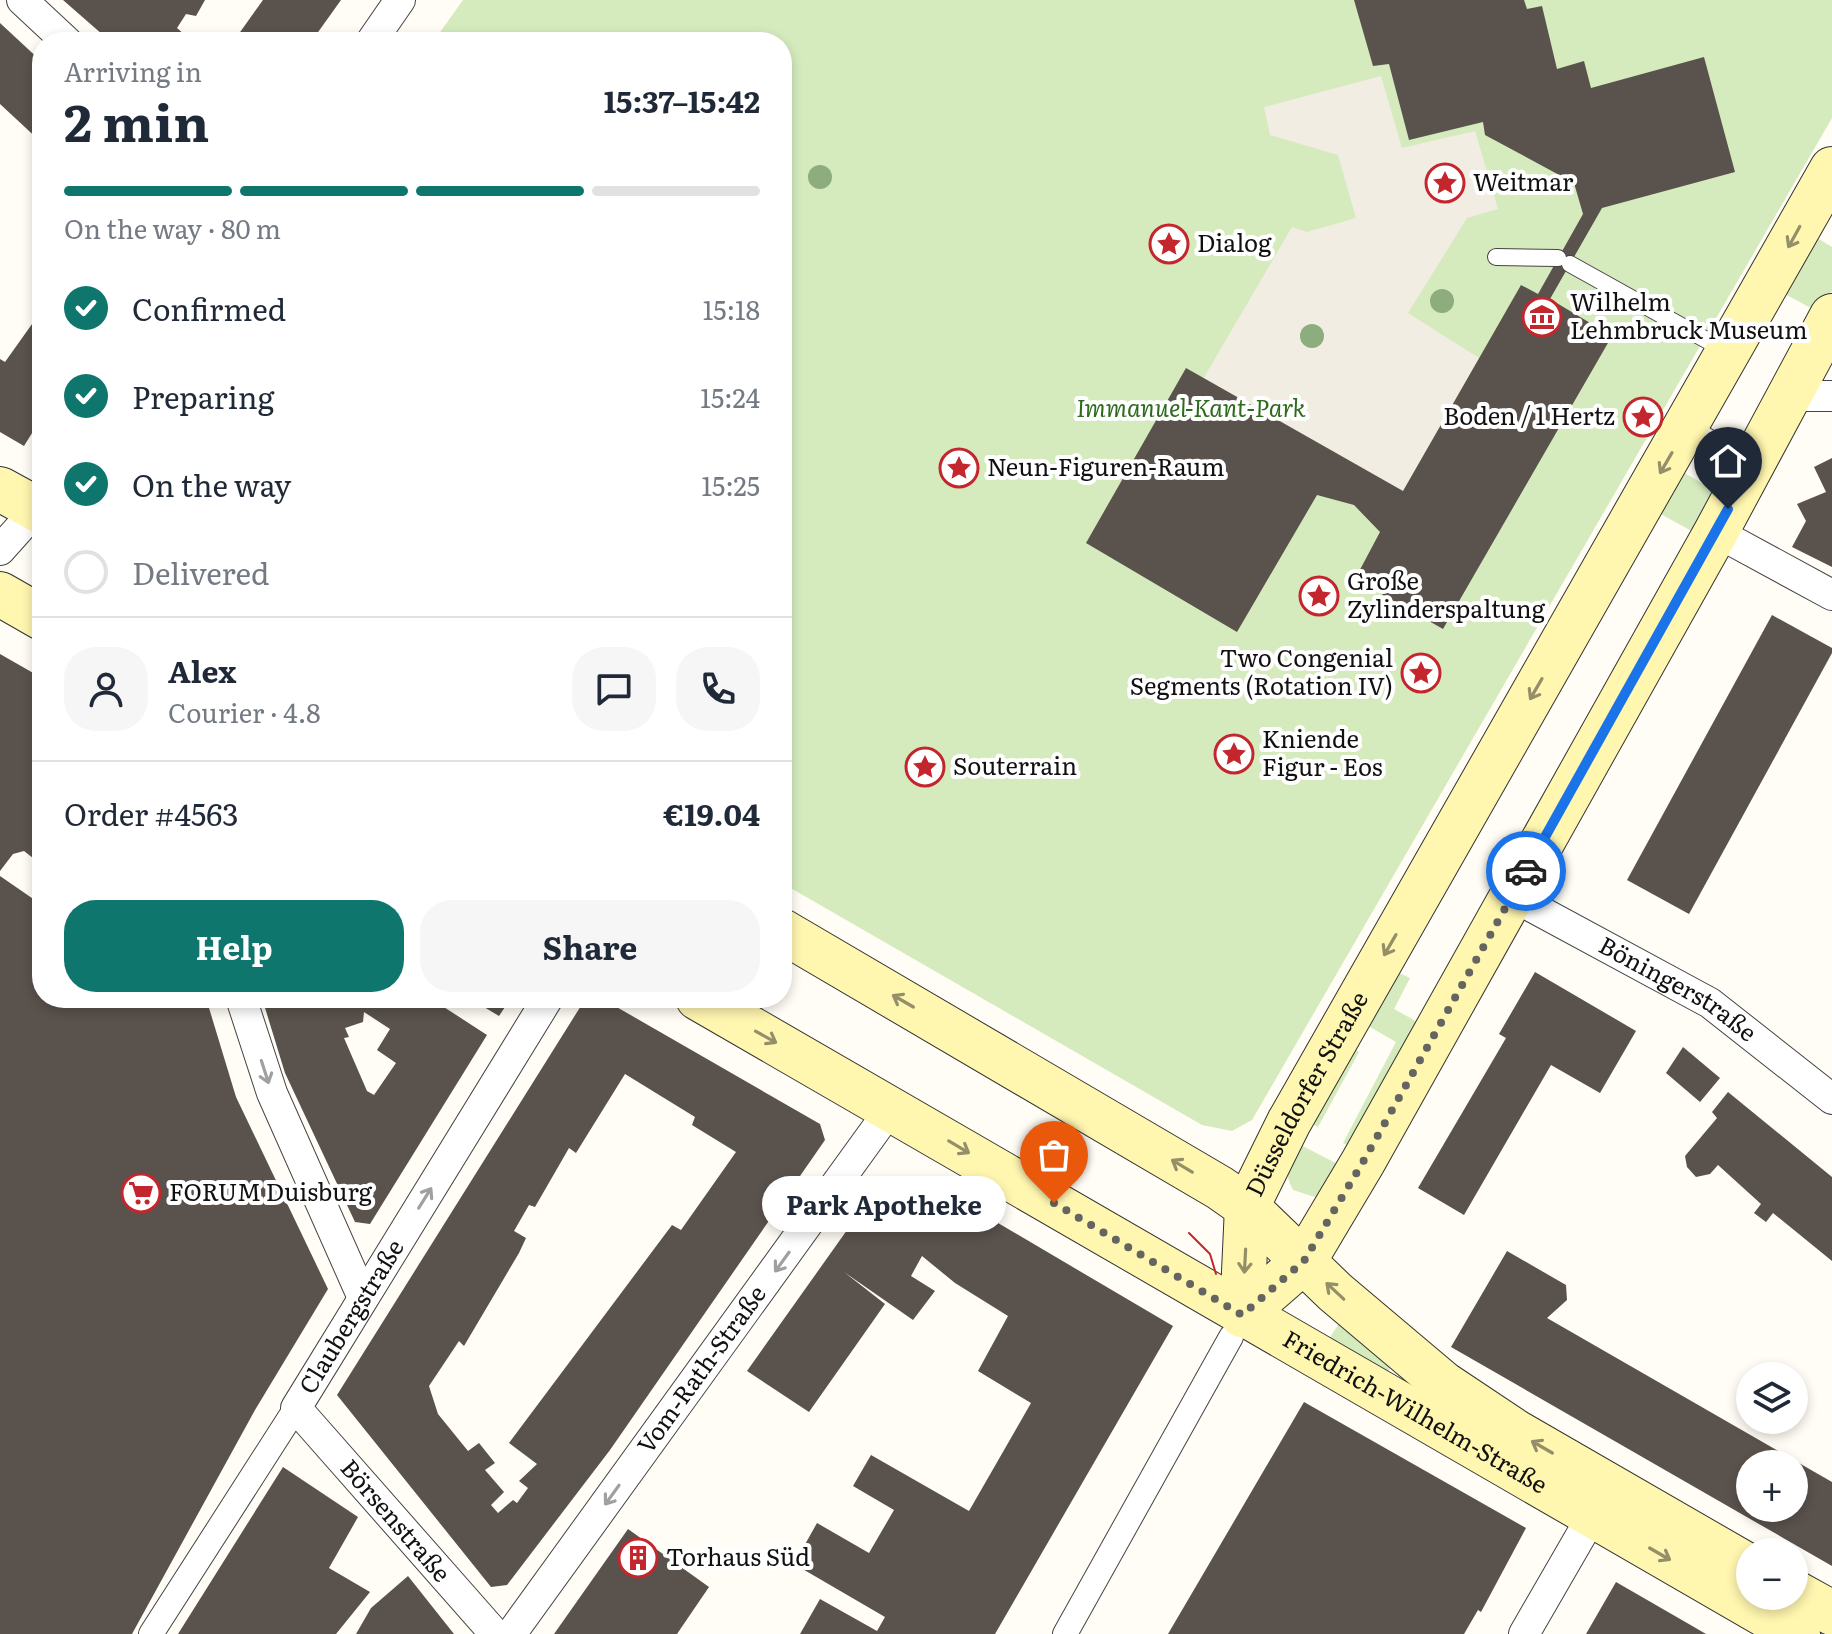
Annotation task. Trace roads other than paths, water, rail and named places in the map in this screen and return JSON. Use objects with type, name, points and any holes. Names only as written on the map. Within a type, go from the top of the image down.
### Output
[{"type":"main road","name":"Düsseldorfer Straße","points":[[1236,1326],[1247,1207],[1289,1122],[1832,169]]},
{"type":"main road","name":"Düsseldorfer Straße","points":[[1236,1326],[1304,1261],[1363,1162],[1716,532],[1832,316]]},
{"type":"main road","points":[[0,594],[32,612]]},
{"type":"main road","name":"Friedrich-Wilhelm-Straße","points":[[792,937],[1247,1207],[1392,1342],[1444,1384],[1516,1432],[1601,1501],[1798,1634]]},
{"type":"main road","name":"Friedrich-Wilhelm-Straße","points":[[716,1008],[892,1107],[1236,1326],[1601,1501],[1736,1561]]},
{"type":"main road","points":[[1808,1600],[1832,1613]]},
{"type":"street","points":[[22,0],[56,32]]},
{"type":"street","points":[[378,32],[400,0]]},
{"type":"street","points":[[1788,396],[1832,396]]},
{"type":"street","points":[[0,550],[30,503]]},
{"type":"street","points":[[1716,532],[1832,595]]},
{"type":"street","name":"Böningerstraße","points":[[1512,896],[1710,1003],[1832,1099]]},
{"type":"street","points":[[244,1008],[272,1093],[363,1298]]},
{"type":"street","name":"Claubergstraße","points":[[151,1634],[296,1408],[542,1008]]},
{"type":"street","name":"Vom-Rath-Straße","points":[[511,1634],[892,1107]]},
{"type":"street","name":"Düsseldorfer Straße","points":[[1065,1634],[1236,1326]]},
{"type":"street","name":"Börsenstraße","points":[[296,1408],[495,1634]]},
{"type":"street","points":[[1524,1634],[1601,1501]]},
{"type":"lane","points":[[1496,257],[1564,261],[1729,353]]},
{"type":"lane","points":[[1687,425],[1752,463]]},
{"type":"tram line","points":[[1189,1233],[1210,1254],[1216,1274]]},
{"type":"place","name":"Weitmar","points":[[1445,183]]},
{"type":"place","name":"Dialog","points":[[1169,244]]},
{"type":"place","name":"Wilhelm Lehmbruck Museum","points":[[1542,317]]},
{"type":"place","name":"Boden / 1 Hertz","points":[[1643,417]]},
{"type":"place","name":"Neun-Figuren-Raum","points":[[959,468]]},
{"type":"place","name":"Große Zylinderspaltung","points":[[1319,596]]},
{"type":"place","name":"Two Congenial Segments (Rotation IV)","points":[[1421,673]]},
{"type":"place","name":"Kniende Figur - Eos","points":[[1234,754]]},
{"type":"place","name":"Souterrain","points":[[925,767]]},
{"type":"place","name":"FORUM Duisburg","points":[[141,1193]]},
{"type":"place","name":"Park Apotheke","points":[[1054,1203]]},
{"type":"place","name":"Torhaus Süd","points":[[638,1558]]},
{"type":"park label","name":"Immanuel-Kant-Park","points":[[1191,409]]}]
